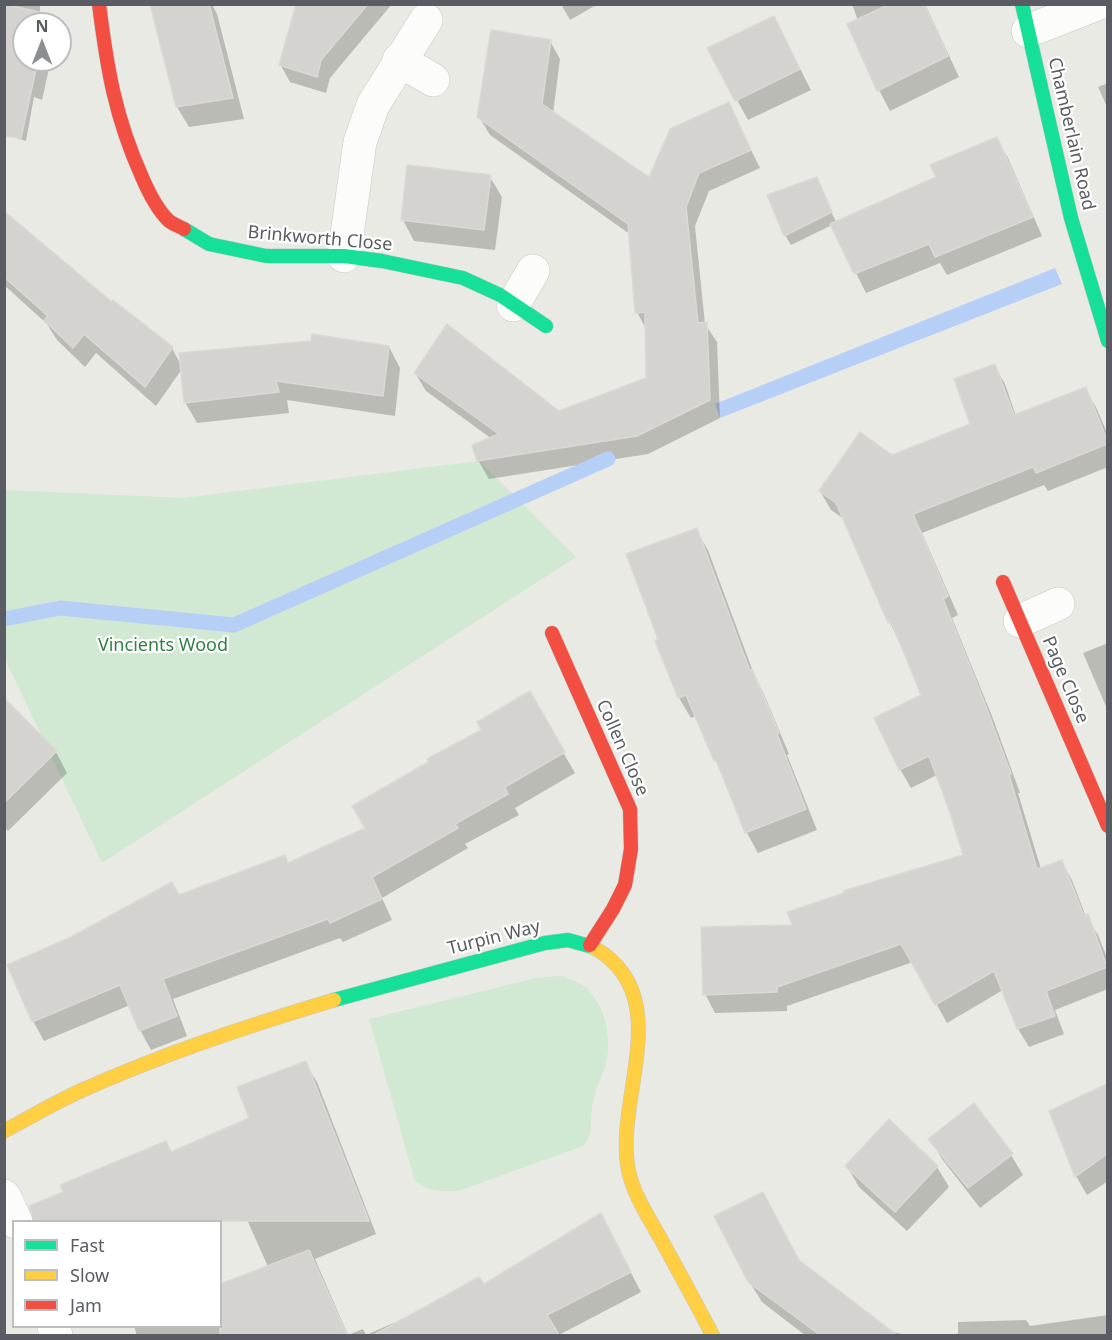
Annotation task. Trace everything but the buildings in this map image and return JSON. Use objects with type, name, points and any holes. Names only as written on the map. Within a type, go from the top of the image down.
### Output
[{"type":"street","name":"Brinkworth Close","points":[[99,4],[107,69],[119,119],[149,192],[168,220],[209,244],[266,256],[344,256],[411,266],[463,278],[500,295],[546,326]]},
{"type":"street","points":[[1025,18],[1097,4]]},
{"type":"street","name":"Chamberlain Road","points":[[1025,18],[1071,218],[1107,341]]},
{"type":"street","points":[[344,256],[360,142],[373,105],[426,20]]},
{"type":"street","points":[[399,60],[433,80]]},
{"type":"street","points":[[513,305],[534,271]]},
{"type":"street","name":"Page Close","points":[[1003,582],[1107,826]]},
{"type":"street","points":[[1020,621],[1058,604]]},
{"type":"street","name":"Collen Close","points":[[552,633],[630,809],[631,849],[625,885],[590,945]]},
{"type":"street","name":"Turpin Way","points":[[4,1131],[95,1084],[229,1033],[360,992],[521,948],[568,940],[590,945],[609,956],[623,974],[634,997],[640,1021],[640,1045],[627,1116],[626,1147],[629,1169],[638,1196],[713,1335]]},
{"type":"street","points":[[4,1196],[16,1220]]},
{"type":"green space","name":"Vincients Wood","points":[[479,461],[576,557],[102,863],[5,659],[5,490],[183,498]]},
{"type":"green space","points":[[563,976],[584,986],[592,994],[602,1013],[608,1035],[607,1057],[594,1098],[587,1141],[583,1146],[458,1191],[435,1190],[420,1185],[415,1181],[369,1019],[535,978]]},
{"type":"water","points":[[1055,268],[1062,284],[720,418],[715,404]]},
{"type":"waterway","points":[[4,619],[60,608],[234,625],[608,459]]},
{"type":"traffic: fast","points":[[1022,4],[1071,218],[1108,341]]},
{"type":"traffic: fast","points":[[184,229],[209,244],[266,256],[344,256],[382,261],[463,278],[500,295],[546,326]]},
{"type":"traffic: fast","points":[[334,1000],[545,943],[568,940],[593,947]]},
{"type":"traffic: slow","points":[[593,947],[618,967],[632,992],[638,1019],[637,1049],[626,1140],[630,1178],[642,1207],[713,1336]]},
{"type":"traffic: slow","points":[[4,1131],[54,1104],[146,1063],[334,1000]]},
{"type":"traffic: jam","points":[[99,4],[113,92],[125,134],[153,200],[170,221],[184,229]]},
{"type":"traffic: jam","points":[[1003,582],[1108,826]]},
{"type":"traffic: jam","points":[[552,633],[630,809],[631,849],[625,885],[590,945]]}]
